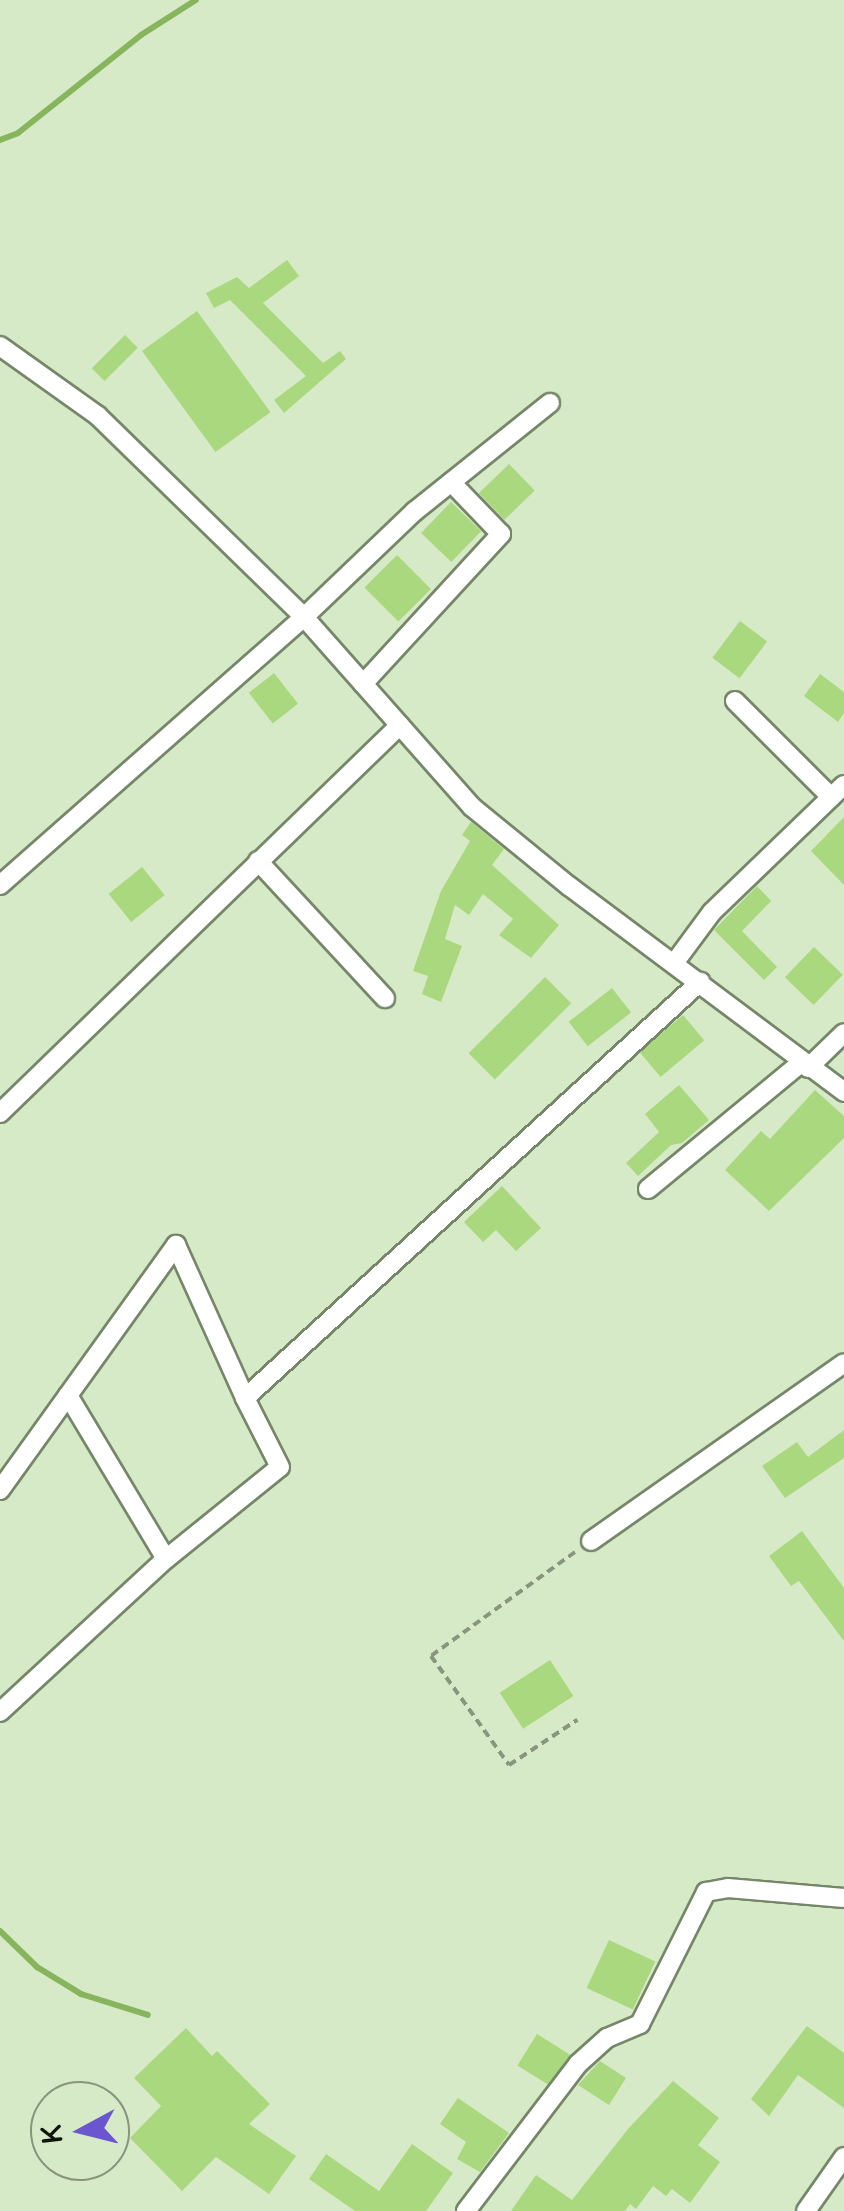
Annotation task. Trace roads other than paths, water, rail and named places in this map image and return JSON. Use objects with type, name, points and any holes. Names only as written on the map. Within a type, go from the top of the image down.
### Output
[{"type":"street","points":[[0,346],[98,416],[304,618],[472,807],[804,1066],[844,1092]]},
{"type":"street","points":[[0,885],[304,618],[451,482],[550,403]]},
{"type":"street","points":[[363,684],[500,534],[451,482]]},
{"type":"street","points":[[674,962],[712,912],[837,791],[734,701]]},
{"type":"street","points":[[0,1113],[400,725]]},
{"type":"street","points":[[258,861],[384,998]]},
{"type":"street","points":[[245,1398],[700,982]]},
{"type":"street","points":[[648,1189],[844,1033]]},
{"type":"street","points":[[0,1490],[176,1244],[280,1467],[166,1559],[0,1712]]},
{"type":"street","points":[[591,1541],[844,1363]]},
{"type":"street","points":[[68,1395],[166,1559]]},
{"type":"street","points":[[466,2211],[578,2064],[608,2038],[640,2024],[706,1892],[728,1888],[844,1898]]},
{"type":"street","points":[[806,2211],[844,2157]]},
{"type":"waterway","points":[[0,140],[18,133],[141,35],[196,0]]},
{"type":"waterway","points":[[0,1931],[37,1967],[81,1994],[148,2015]]}]
